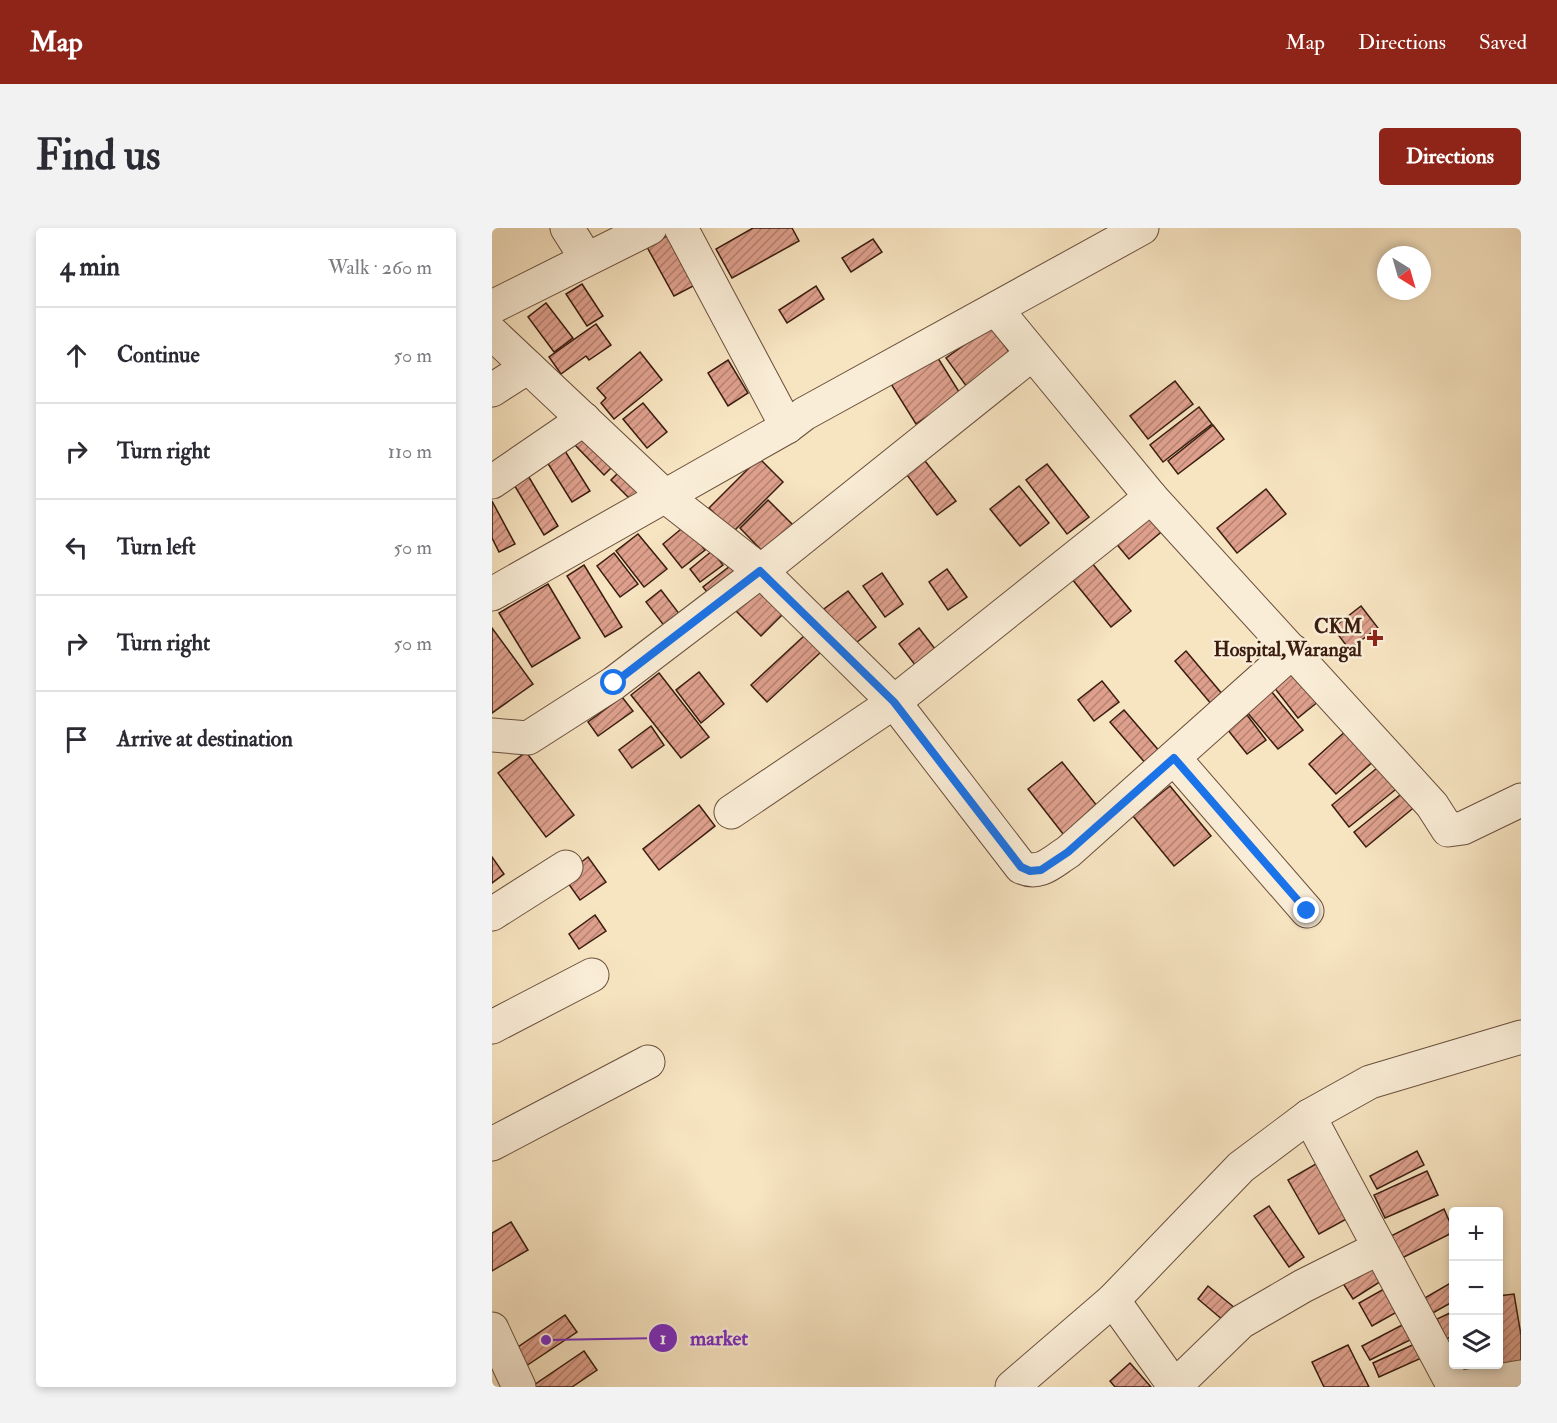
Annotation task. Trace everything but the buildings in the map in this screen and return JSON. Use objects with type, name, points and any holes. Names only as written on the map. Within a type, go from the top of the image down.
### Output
[{"type":"street","points":[[567,228],[586,258]]},
{"type":"street","points":[[492,307],[650,228]]},
{"type":"street","points":[[681,228],[787,427]]},
{"type":"street","points":[[492,594],[787,427],[804,414],[1142,228]]},
{"type":"street","points":[[996,309],[1151,497],[1432,805],[1448,830],[1463,828],[1521,800]]},
{"type":"street","points":[[492,333],[665,496],[760,571],[894,702],[1021,867],[1030,871],[1041,870],[1068,852],[1293,651]]},
{"type":"street","points":[[492,735],[528,738],[614,683],[760,571],[1032,354]]},
{"type":"street","points":[[492,390],[528,367]]},
{"type":"street","points":[[492,482],[584,419]]},
{"type":"street","points":[[731,812],[894,702],[1151,497]]},
{"type":"street","points":[[1174,758],[1307,911]]},
{"type":"street","points":[[492,914],[566,867]]},
{"type":"street","points":[[492,1027],[592,975]]},
{"type":"street","points":[[1012,1387],[1113,1300],[1241,1167],[1309,1116],[1370,1082],[1521,1038]]},
{"type":"street","points":[[492,1144],[648,1062]]},
{"type":"street","points":[[1309,1116],[1454,1387]]},
{"type":"street","points":[[1113,1300],[1175,1387],[1241,1322],[1303,1286],[1378,1248]]},
{"type":"street","points":[[492,1329],[519,1387]]},
{"type":"street","points":[[1463,1387],[1521,1377]]},
{"type":"place","name":"CKM Hospital,Warangal","points":[[1375,638]]},
{"type":"place","name":"market","points":[[546,1340]]},
{"type":"route","points":[[614,683],[760,571],[894,702],[1021,867],[1030,871],[1041,870],[1068,852],[1174,758],[1307,911]]}]
